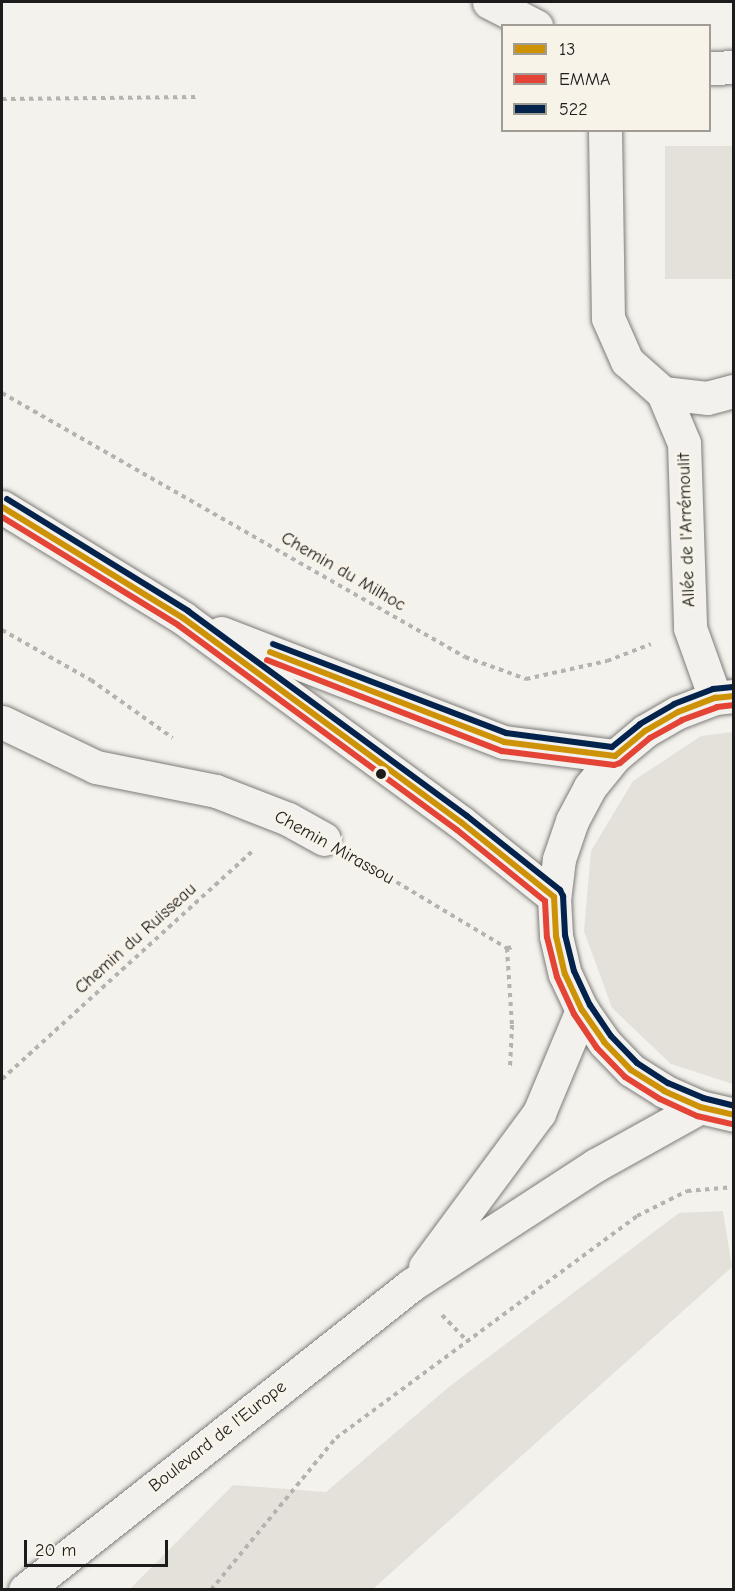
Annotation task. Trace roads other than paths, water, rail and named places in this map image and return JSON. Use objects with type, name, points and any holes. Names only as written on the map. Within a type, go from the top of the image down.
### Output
[{"type":"main road","points":[[489,2],[532,24]]},
{"type":"main road","points":[[711,68],[734,67]]},
{"type":"main road","name":"Allée de l'Arrémoulit","points":[[605,132],[608,318],[627,361],[663,393],[684,443],[690,628],[724,697]]},
{"type":"main road","points":[[663,393],[707,398],[734,391]]},
{"type":"main road","points":[[2,507],[183,618],[462,823],[554,897]]},
{"type":"main road","points":[[183,618],[504,742],[615,756]]},
{"type":"main road","points":[[724,697],[678,712],[645,731],[615,756],[590,787],[572,821],[559,859],[554,897],[556,936],[565,974],[582,1010],[604,1042],[631,1070],[664,1091],[700,1107],[734,1115]]},
{"type":"main road","name":"Chemin Mirassou","points":[[2,722],[96,767],[216,791],[288,819],[324,839]]},
{"type":"main road","name":"Boulevard de l'Europe","points":[[411,1285],[539,1113],[582,1010]]},
{"type":"main road","name":"Boulevard de l'Europe","points":[[25,1590],[411,1285],[596,1165],[700,1107]]}]
